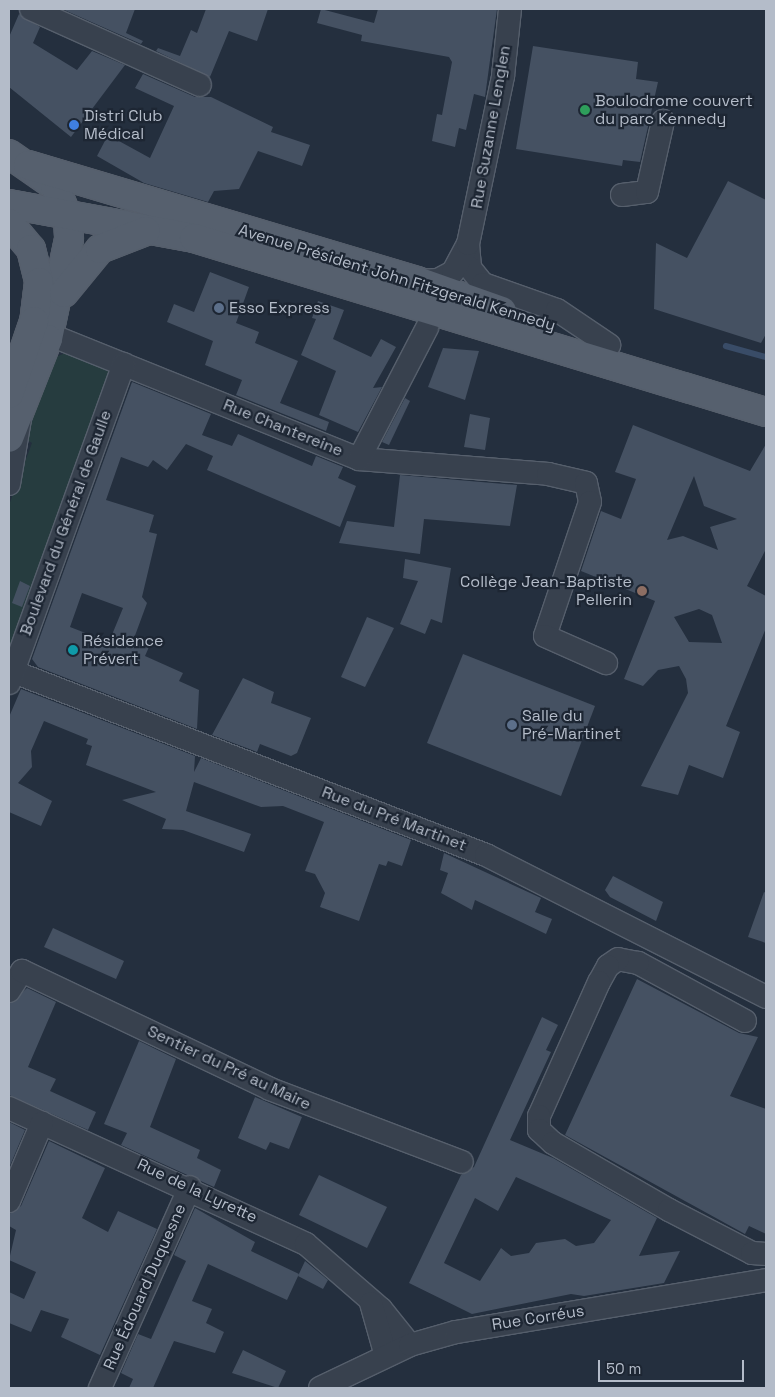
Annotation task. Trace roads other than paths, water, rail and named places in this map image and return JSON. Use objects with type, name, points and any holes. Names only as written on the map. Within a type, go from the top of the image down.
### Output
[{"type":"main road","points":[[18,159],[55,186],[68,218],[58,303]]},
{"type":"main road","name":"Avenue Président John Fitzgerald Kennedy","points":[[18,159],[417,281],[609,345],[766,394]]},
{"type":"main road","name":"Avenue Président John Fitzgerald Kennedy","points":[[9,204],[68,218],[156,229],[289,265],[766,412]]},
{"type":"main road","points":[[9,223],[31,250],[38,268],[41,331]]},
{"type":"main road","points":[[9,438],[14,404],[41,331],[58,303],[100,249],[124,237],[156,229]]},
{"type":"street","points":[[30,9],[200,85]]},
{"type":"street","name":"Rue Suzanne Lenglen","points":[[510,9],[502,76],[468,244],[470,268],[476,280],[557,310],[609,345]]},
{"type":"street","points":[[622,195],[647,192],[663,121]]},
{"type":"street","name":"Rue Suzanne Lenglen","points":[[417,281],[438,280],[453,272],[468,244]]},
{"type":"street","points":[[359,459],[427,328]]},
{"type":"street","name":"Rue Chantereine","points":[[41,331],[359,459],[548,474],[586,483],[590,502],[545,636],[606,663]]},
{"type":"street","name":"Boulevard du Général de Gaulle","points":[[10,674],[124,364]]},
{"type":"street","points":[[9,484],[17,456],[14,404]]},
{"type":"street","name":"Rue du Pré Martinet","points":[[10,674],[486,854],[766,997]]},
{"type":"street","points":[[745,1021],[638,963],[618,959],[608,966],[599,982],[539,1116],[539,1130],[554,1143],[669,1210],[752,1254],[766,1254]]},
{"type":"street","name":"Sentier du Pré au Maire","points":[[9,991],[22,971],[270,1089],[462,1162]]},
{"type":"street","name":"Rue de la Lyrette","points":[[9,1108],[190,1187],[311,1247],[370,1300],[410,1345]]},
{"type":"street","points":[[9,1201],[42,1123]]},
{"type":"street","name":"Rue Édouard Duquesne","points":[[100,1388],[190,1187]]},
{"type":"street","name":"Rue Corréus","points":[[335,1385],[386,1356],[410,1345],[456,1332],[766,1280]]},
{"type":"street","points":[[370,1300],[386,1356]]},
{"type":"waterway","points":[[726,346],[766,357]]},
{"type":"place","name":"Boulodrome couvert du parc Kennedy","points":[[585,110]]},
{"type":"place","name":"Distri Club Médical","points":[[74,125]]},
{"type":"place","name":"Esso Express","points":[[219,308]]},
{"type":"place","name":"Collège Jean-Baptiste Pellerin","points":[[642,591]]},
{"type":"place","name":"Résidence Prévert","points":[[73,650]]},
{"type":"place","name":"Salle du Pré-Martinet","points":[[512,725]]}]
